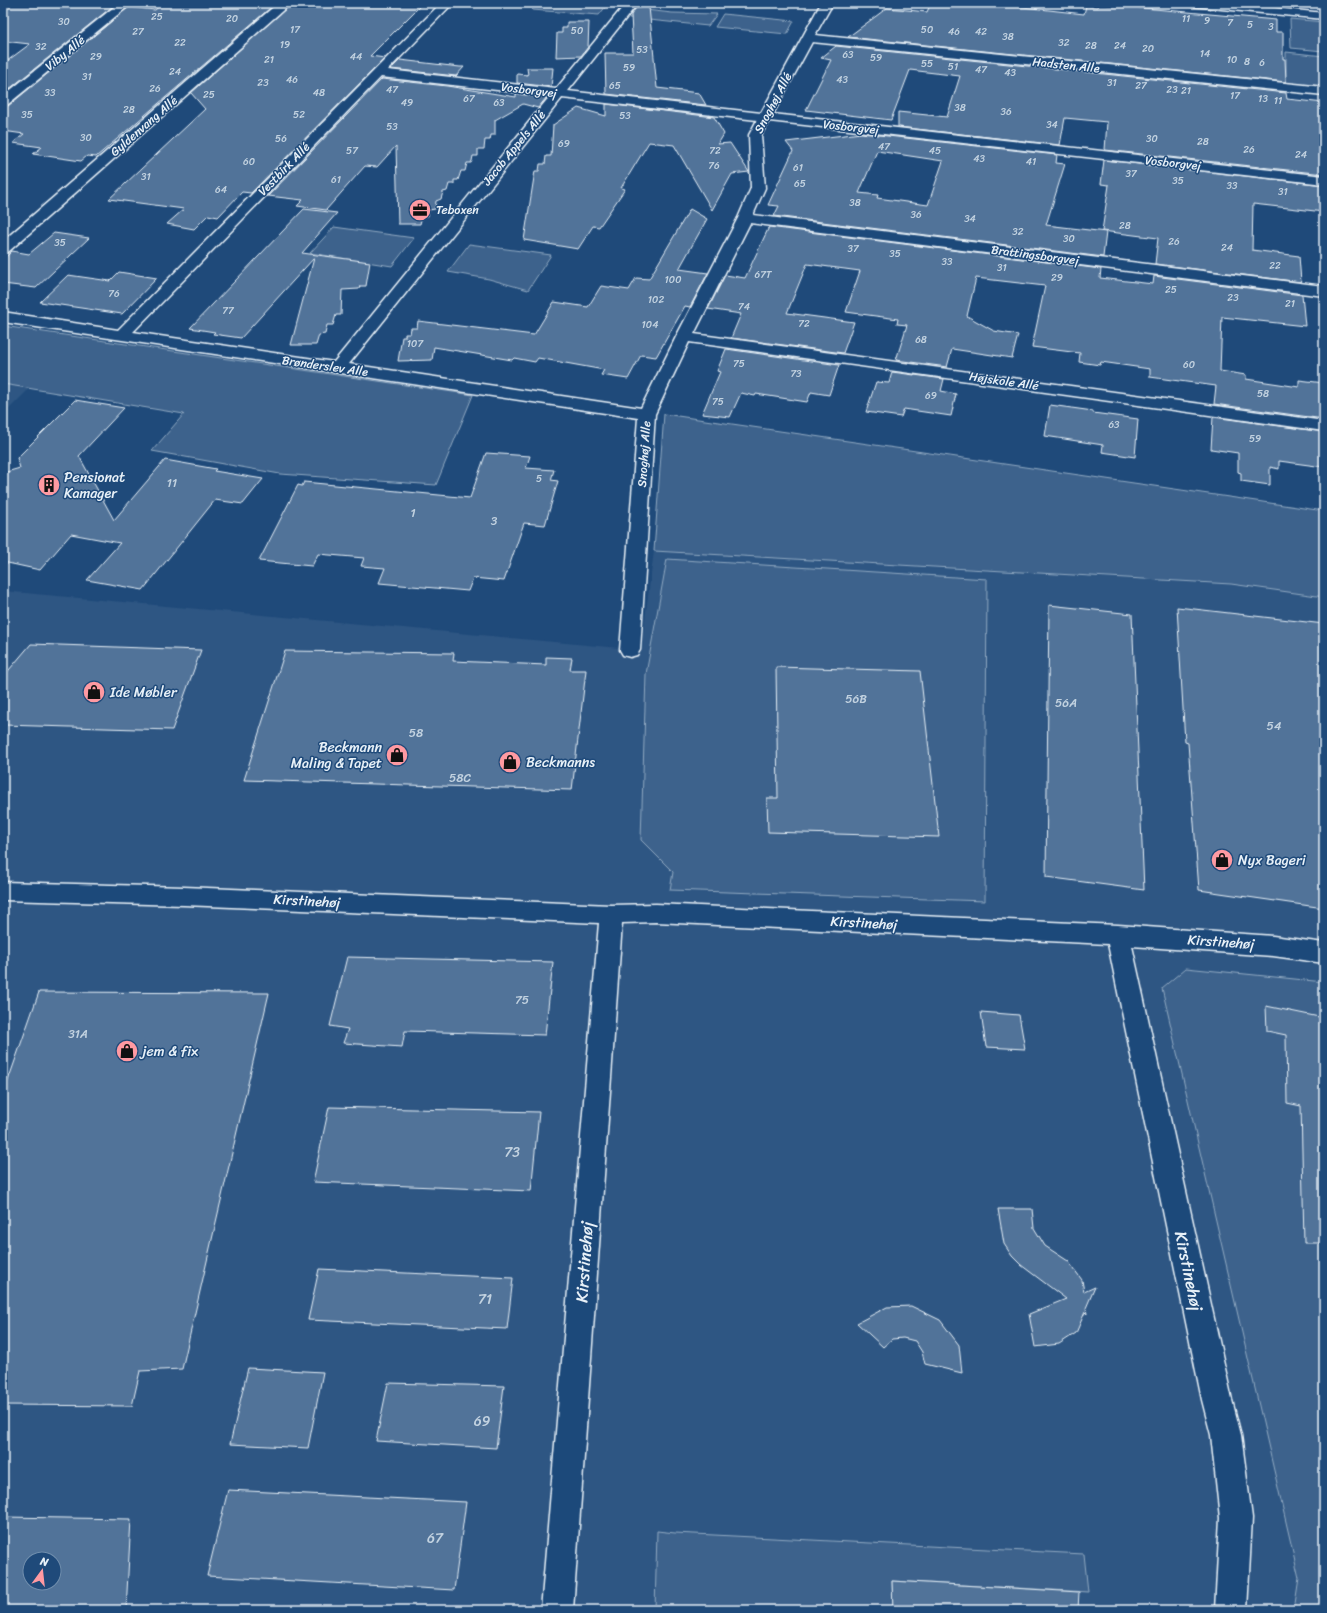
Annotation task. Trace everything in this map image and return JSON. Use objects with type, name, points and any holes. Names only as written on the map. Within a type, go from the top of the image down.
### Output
[{"type":"street","name":"Viby Allé","points":[[3,102],[126,3]]},
{"type":"street","name":"Gyldenvang Allé","points":[[3,249],[285,3]]},
{"type":"street","name":"Vestbirk Allé","points":[[121,335],[447,3]]},
{"type":"street","name":"Jacob Appels Allé","points":[[338,368],[632,3]]},
{"type":"street","name":"Snoghøj Allé","points":[[716,274],[745,218],[758,188],[755,135],[828,3]]},
{"type":"street","points":[[1191,3],[1324,16]]},
{"type":"street","name":"Hadsten Alle","points":[[808,38],[1324,91]]},
{"type":"street","name":"Vosborgvej","points":[[378,73],[764,118],[1324,180]]},
{"type":"street","name":"Brattingsborgvej","points":[[745,218],[1324,291]]},
{"type":"street","name":"Snoghøj Alle","points":[[630,650],[647,414],[684,336],[716,274]]},
{"type":"street","name":"Brønderslev Alle","points":[[3,317],[647,414]]},
{"type":"street","name":"Højskole Allé","points":[[684,336],[1324,426]]},
{"type":"street","name":"Kirstinehøj","points":[[3,891],[184,896],[611,914],[664,913],[1118,935],[1273,946],[1324,953]]},
{"type":"street","name":"Kirstinehøj","points":[[557,1610],[611,914]]},
{"type":"street","name":"Kirstinehøj","points":[[1118,935],[1217,1400],[1226,1435],[1236,1518],[1231,1610]]},
{"type":"shaded area","points":[[538,3],[607,5],[599,15],[532,10]]},
{"type":"shaded area","points":[[637,9],[672,13],[717,14],[708,26],[629,18]]},
{"type":"shaded area","points":[[723,14],[794,21],[787,34],[715,27]]},
{"type":"shaded area","points":[[1290,19],[1324,22],[1324,51],[1291,48]]},
{"type":"shaded area","points":[[1286,52],[1324,56],[1324,86],[1286,83]]},
{"type":"shaded area","points":[[334,227],[414,238],[392,266],[310,253]]},
{"type":"shaded area","points":[[469,244],[551,255],[528,290],[489,279],[448,272]]},
{"type":"shaded area","points":[[3,326],[473,395],[436,485],[280,474],[152,451],[184,414],[3,384]]},
{"type":"shaded area","points":[[3,384],[30,388],[3,415]]},
{"type":"shaded area","points":[[664,414],[1324,511],[1324,597],[1231,584],[654,551]]},
{"type":"shaded area","points":[[654,551],[1231,584],[1324,597],[1324,1610],[3,1610],[3,591],[641,650]]},
{"type":"shaded area","points":[[667,559],[987,579],[985,901],[670,890],[673,872],[641,840],[646,674]]},
{"type":"shaded area","points":[[1186,968],[1324,982],[1324,1610],[1294,1610],[1299,1578],[1162,988]]},
{"type":"shaded area","points":[[657,1531],[1084,1554],[1088,1592],[892,1581],[893,1610],[655,1610]]},
{"type":"building","points":[[3,3],[86,3],[113,6],[3,94],[3,64],[30,44],[3,41]]},
{"type":"building","points":[[163,3],[276,3],[96,157],[87,156],[81,161],[33,154],[42,147],[13,143],[24,134],[3,131],[3,107],[8,106],[129,7],[155,10]]},
{"type":"building","points":[[292,3],[423,3],[370,56],[385,58],[251,193],[242,192],[218,217],[208,215],[194,229],[167,224],[184,209],[109,199],[205,109],[191,93]]},
{"type":"building","points":[[931,3],[987,3],[1084,14],[1086,6],[1098,7],[1099,4],[1276,20],[1276,32],[1283,32],[1283,59],[1285,59],[1286,82],[848,37],[887,8],[927,12]]},
{"type":"building","points":[[649,7],[657,88],[699,93],[706,105],[606,94],[605,53],[633,53],[631,15],[636,8]]},
{"type":"building","points":[[567,22],[589,22],[588,47],[581,56],[556,57],[557,33],[562,33],[562,28],[567,28]]},
{"type":"building","points":[[836,46],[1286,93],[1287,99],[1324,103],[1324,174],[1105,150],[1107,122],[1065,118],[1060,145],[898,127],[898,112],[947,117],[960,76],[910,70],[891,120],[806,110],[831,60],[821,58]]},
{"type":"building","points":[[400,60],[464,67],[456,76],[391,69]]},
{"type":"building","points":[[527,68],[553,68],[551,87],[517,83],[517,74],[528,75]]},
{"type":"building","points":[[382,79],[447,86],[516,97],[516,94],[547,97],[538,108],[523,104],[495,120],[495,135],[491,135],[490,140],[485,140],[484,149],[478,149],[478,156],[473,156],[471,163],[467,163],[465,171],[461,171],[458,180],[454,180],[454,184],[449,184],[447,191],[443,192],[441,199],[436,201],[435,209],[429,210],[428,216],[422,216],[420,224],[398,224],[396,146],[377,167],[365,166],[326,210],[297,206],[303,200],[268,196]]},
{"type":"building","points":[[606,104],[714,117],[724,134],[718,144],[730,143],[749,172],[732,174],[712,210],[674,145],[649,142],[621,188],[625,189],[599,227],[593,226],[578,249],[524,240],[535,171],[539,171],[540,164],[545,164],[546,156],[551,156],[553,125],[578,108],[606,116]]},
{"type":"building","points":[[861,133],[1057,155],[1056,163],[1065,164],[1046,225],[1106,232],[1103,257],[774,216],[779,206],[768,205],[793,151],[786,142]],"holes":[[[877,151],[943,161],[928,205],[877,198],[878,195],[859,193]]]},
{"type":"building","points":[[1104,160],[1324,185],[1324,212],[1253,204],[1252,250],[1299,256],[1301,282],[1155,264],[1158,238],[1102,231],[1109,185],[1101,184]]},
{"type":"building","points":[[304,209],[337,213],[302,253],[370,262],[366,286],[360,286],[359,289],[342,290],[341,315],[336,315],[333,325],[327,325],[325,334],[319,335],[316,345],[291,345],[314,258],[241,338],[213,334],[215,332],[190,328]]},
{"type":"building","points":[[690,209],[707,219],[679,269],[708,273],[690,307],[685,306],[656,357],[641,355],[628,379],[601,375],[604,370],[538,358],[535,362],[514,358],[512,360],[434,347],[432,360],[398,361],[402,337],[405,337],[405,334],[410,334],[411,328],[417,328],[418,321],[534,335],[554,302],[588,307],[601,286],[629,290],[636,278],[649,279]]},
{"type":"building","points":[[769,227],[1101,269],[1100,278],[1153,284],[1154,276],[1302,295],[1305,326],[1222,317],[1220,371],[1246,375],[1246,379],[1299,387],[1299,380],[1324,383],[1324,419],[1214,404],[1216,386],[1150,377],[1150,369],[1101,362],[1100,365],[1079,362],[1080,353],[1032,347],[1045,286],[976,278],[967,316],[994,331],[1018,335],[1012,358],[952,349],[947,367],[896,360],[907,325],[897,324],[898,319],[846,312],[860,271],[807,264],[787,313],[854,322],[843,353],[731,338],[741,314],[708,309],[725,275],[745,278]]},
{"type":"building","points":[[54,233],[89,238],[36,288],[3,284],[3,260],[12,251],[29,254]]},
{"type":"building","points":[[119,272],[157,278],[122,314],[40,302],[68,275],[110,281]]},
{"type":"building","points":[[726,349],[839,365],[829,395],[811,392],[807,402],[741,393],[730,417],[702,414],[720,372],[717,371]]},
{"type":"building","points":[[892,372],[944,379],[941,391],[956,394],[951,416],[904,409],[901,417],[866,412],[876,382],[889,383]]},
{"type":"building","name":"Pensionat Kamager","points":[[75,400],[124,408],[79,456],[114,520],[165,460],[216,469],[214,471],[263,479],[243,504],[215,500],[143,590],[87,580],[120,543],[71,534],[40,570],[3,562],[3,473],[20,468],[17,458]]},
{"type":"building","points":[[1050,405],[1138,419],[1135,457],[1102,452],[1103,445],[1045,436]]},
{"type":"building","points":[[1213,417],[1324,432],[1324,467],[1279,461],[1279,469],[1270,467],[1270,485],[1241,481],[1241,473],[1238,472],[1238,453],[1211,449]]},
{"type":"building","points":[[486,453],[530,456],[526,468],[554,470],[551,480],[558,481],[545,525],[524,523],[504,581],[473,578],[468,591],[379,583],[385,568],[361,566],[364,558],[318,554],[312,566],[259,561],[298,485],[302,486],[304,482],[470,498]]},
{"type":"building","points":[[1049,605],[1132,614],[1144,890],[1046,877]]},
{"type":"building","points":[[1177,607],[1324,624],[1324,908],[1199,890],[1188,743],[1185,742]]},
{"type":"building","name":"Ide Møbler","points":[[31,644],[201,650],[172,730],[3,725],[3,677]]},
{"type":"building","points":[[285,651],[454,653],[453,661],[546,665],[546,657],[572,658],[570,670],[586,670],[572,790],[244,780]]},
{"type":"building","points":[[776,667],[920,671],[939,837],[768,832],[767,798],[778,798]]},
{"type":"building","points":[[347,957],[553,962],[545,1035],[405,1031],[402,1047],[343,1043],[348,1029],[330,1026]]},
{"type":"building","points":[[39,992],[269,993],[182,1369],[140,1371],[132,1406],[3,1405],[3,1095]]},
{"type":"building","points":[[1266,1006],[1324,1018],[1324,1243],[1304,1243],[1301,1106],[1287,1103],[1286,1035],[1267,1031]]},
{"type":"building","points":[[981,1012],[1019,1015],[1025,1049],[986,1047]]},
{"type":"building","points":[[329,1107],[539,1112],[531,1191],[313,1182]]},
{"type":"building","points":[[998,1209],[1032,1209],[1034,1228],[1045,1246],[1068,1261],[1082,1280],[1084,1292],[1095,1287],[1086,1308],[1087,1314],[1085,1312],[1076,1333],[1059,1344],[1035,1347],[1029,1314],[1066,1299],[1021,1265],[1012,1256],[1004,1244]]},
{"type":"building","points":[[319,1269],[513,1278],[507,1329],[308,1320]]},
{"type":"building","points":[[911,1306],[940,1320],[959,1345],[962,1373],[925,1364],[922,1352],[915,1341],[903,1338],[892,1339],[883,1347],[857,1323],[887,1307]]},
{"type":"building","points":[[248,1368],[323,1372],[308,1448],[230,1444]]},
{"type":"building","points":[[388,1383],[504,1386],[496,1448],[376,1441]]},
{"type":"building","points":[[228,1490],[466,1502],[454,1590],[207,1576]]},
{"type":"building","points":[[3,1517],[131,1519],[126,1610],[3,1610]]},
{"type":"building","points":[[892,1581],[1079,1592],[1078,1610],[893,1610]]},
{"type":"place","name":"Teboxen","points":[[420,210]]},
{"type":"place","name":"Pensionat Kamager","points":[[49,485]]},
{"type":"place","name":"Ide Møbler","points":[[94,692]]},
{"type":"place","name":"Beckmann Maling & Tapet","points":[[397,755]]},
{"type":"place","name":"Beckmanns","points":[[510,762]]},
{"type":"place","name":"Nyx Bageri","points":[[1222,860]]},
{"type":"place","name":"jem & fix","points":[[127,1051]]}]
